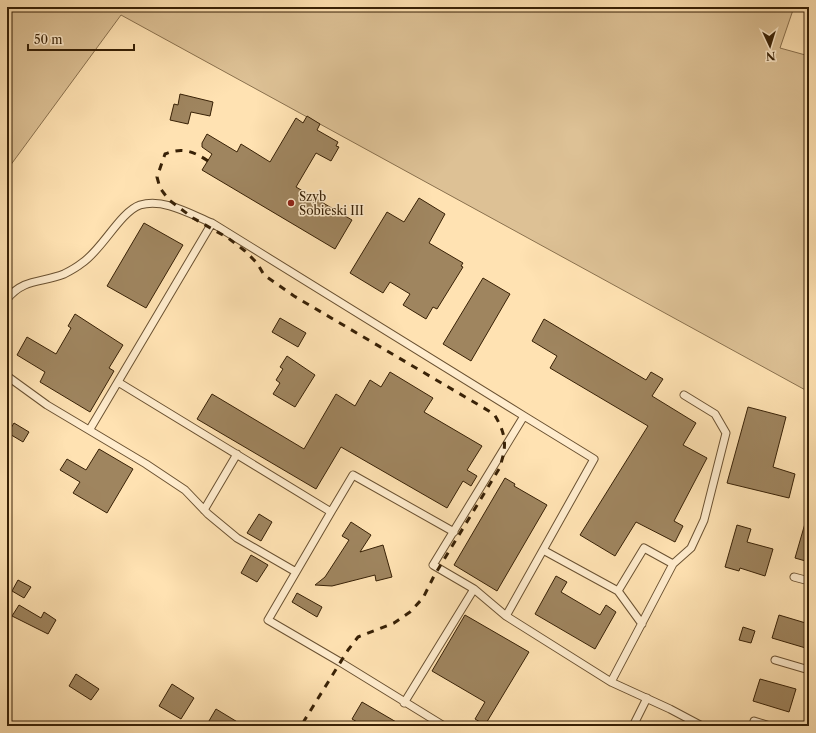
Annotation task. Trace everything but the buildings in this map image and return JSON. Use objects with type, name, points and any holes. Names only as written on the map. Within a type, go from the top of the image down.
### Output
[{"type":"lane","points":[[7,299],[15,289],[36,280],[64,274],[84,262],[102,244],[122,219],[139,205],[162,203],[212,223],[594,459],[506,616]]},
{"type":"lane","points":[[90,429],[212,223]]},
{"type":"lane","points":[[7,376],[47,405],[90,429],[185,490],[204,510],[237,538],[296,572]]},
{"type":"lane","points":[[118,382],[331,512]]},
{"type":"lane","points":[[612,682],[673,564],[691,548],[704,520],[726,432],[715,414],[684,395]]},
{"type":"lane","points":[[524,416],[433,565],[474,590],[506,616],[612,682],[702,726]]},
{"type":"lane","points":[[204,510],[237,454]]},
{"type":"lane","points":[[444,726],[268,620],[353,475],[454,532]]},
{"type":"lane","points":[[618,591],[644,548],[673,564]]},
{"type":"lane","points":[[543,550],[618,591],[642,624]]},
{"type":"lane","points":[[794,577],[809,582]]},
{"type":"lane","points":[[404,703],[474,590]]},
{"type":"lane","points":[[775,660],[809,670]]},
{"type":"lane","points":[[633,726],[647,698]]},
{"type":"lane","points":[[754,721],[770,726]]},
{"type":"shaded area","points":[[7,7],[794,7],[780,48],[809,56],[809,392],[121,15],[7,170]]},
{"type":"railway","points":[[208,161],[187,151],[177,151],[165,154],[157,177],[160,188],[169,200],[193,218],[228,238],[245,251],[257,263],[264,275],[294,296],[494,414],[503,435],[504,447],[499,469],[434,576],[423,598],[410,612],[394,623],[358,637],[348,650],[304,721],[304,726]]},
{"type":"place","name":"Szyb Sobieski III","points":[[291,203]]}]
